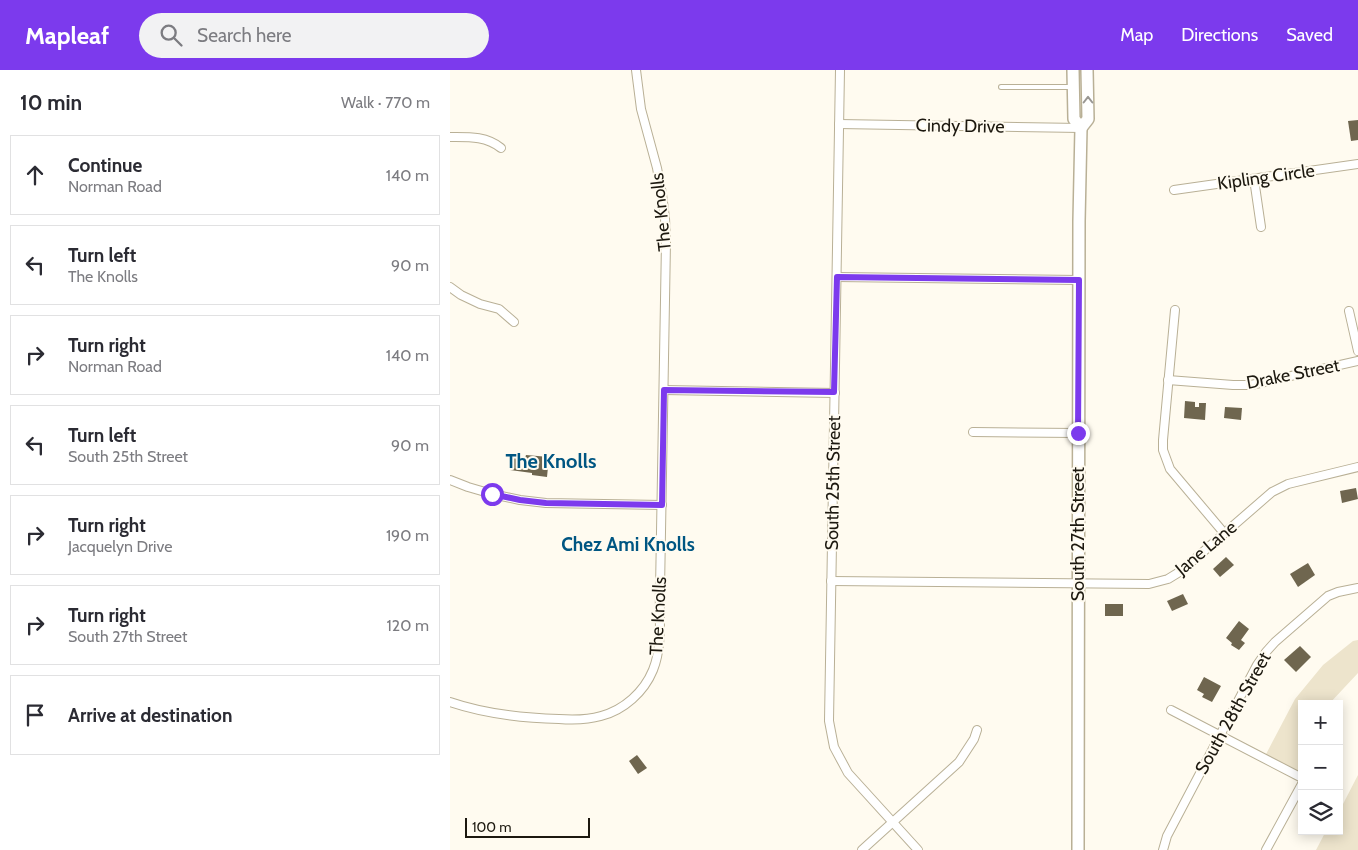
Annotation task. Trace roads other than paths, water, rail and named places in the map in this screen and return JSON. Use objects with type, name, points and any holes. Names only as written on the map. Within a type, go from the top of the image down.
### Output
[{"type":"main road","name":"South 27th Street","points":[[1073,70],[1074,119],[1081,128]]},
{"type":"main road","name":"South 27th Street","points":[[1078,850],[1079,194],[1081,128],[1088,119],[1087,70]]},
{"type":"street","name":"The Knolls","points":[[450,702],[513,716],[539,719],[589,719],[608,714],[630,701],[646,683],[657,659],[659,646],[666,242],[662,194],[641,109],[636,70]]},
{"type":"street","name":"South 25th Street","points":[[840,70],[829,720],[834,747],[848,773],[918,850]]},
{"type":"street","name":"Cindy Drive","points":[[839,124],[1081,128]]},
{"type":"street","points":[[450,137],[478,137],[494,142],[501,148]]},
{"type":"street","name":"Kipling Circle","points":[[1174,190],[1358,164]]},
{"type":"street","points":[[1254,179],[1261,227]]},
{"type":"street","points":[[837,277],[1079,280]]},
{"type":"street","points":[[450,287],[480,304],[498,309],[514,322]]},
{"type":"street","points":[[1175,310],[1163,450],[1176,478],[1224,533]]},
{"type":"street","points":[[1349,311],[1358,351]]},
{"type":"street","name":"Drake Street","points":[[1168,380],[1233,386],[1251,385],[1358,361]]},
{"type":"street","points":[[664,390],[834,392]]},
{"type":"street","points":[[973,432],[1078,433]]},
{"type":"street","name":"Jane Lane","points":[[831,581],[1159,583],[1175,575],[1280,487],[1358,467]]},
{"type":"street","points":[[450,480],[492,494],[529,501],[662,505]]},
{"type":"street","name":"South 28th Street","points":[[1163,850],[1167,836],[1266,652],[1274,642],[1328,596],[1358,588]]},
{"type":"street","points":[[1171,710],[1298,776]]},
{"type":"street","points":[[862,850],[959,762],[974,739],[977,730]]},
{"type":"street","points":[[1266,850],[1299,790]]},
{"type":"lane","points":[[1001,87],[1073,87]]},
{"type":"district","name":"The Knolls","points":[[551,461]]},
{"type":"district","name":"Chez Ami Knolls","points":[[628,544]]}]
